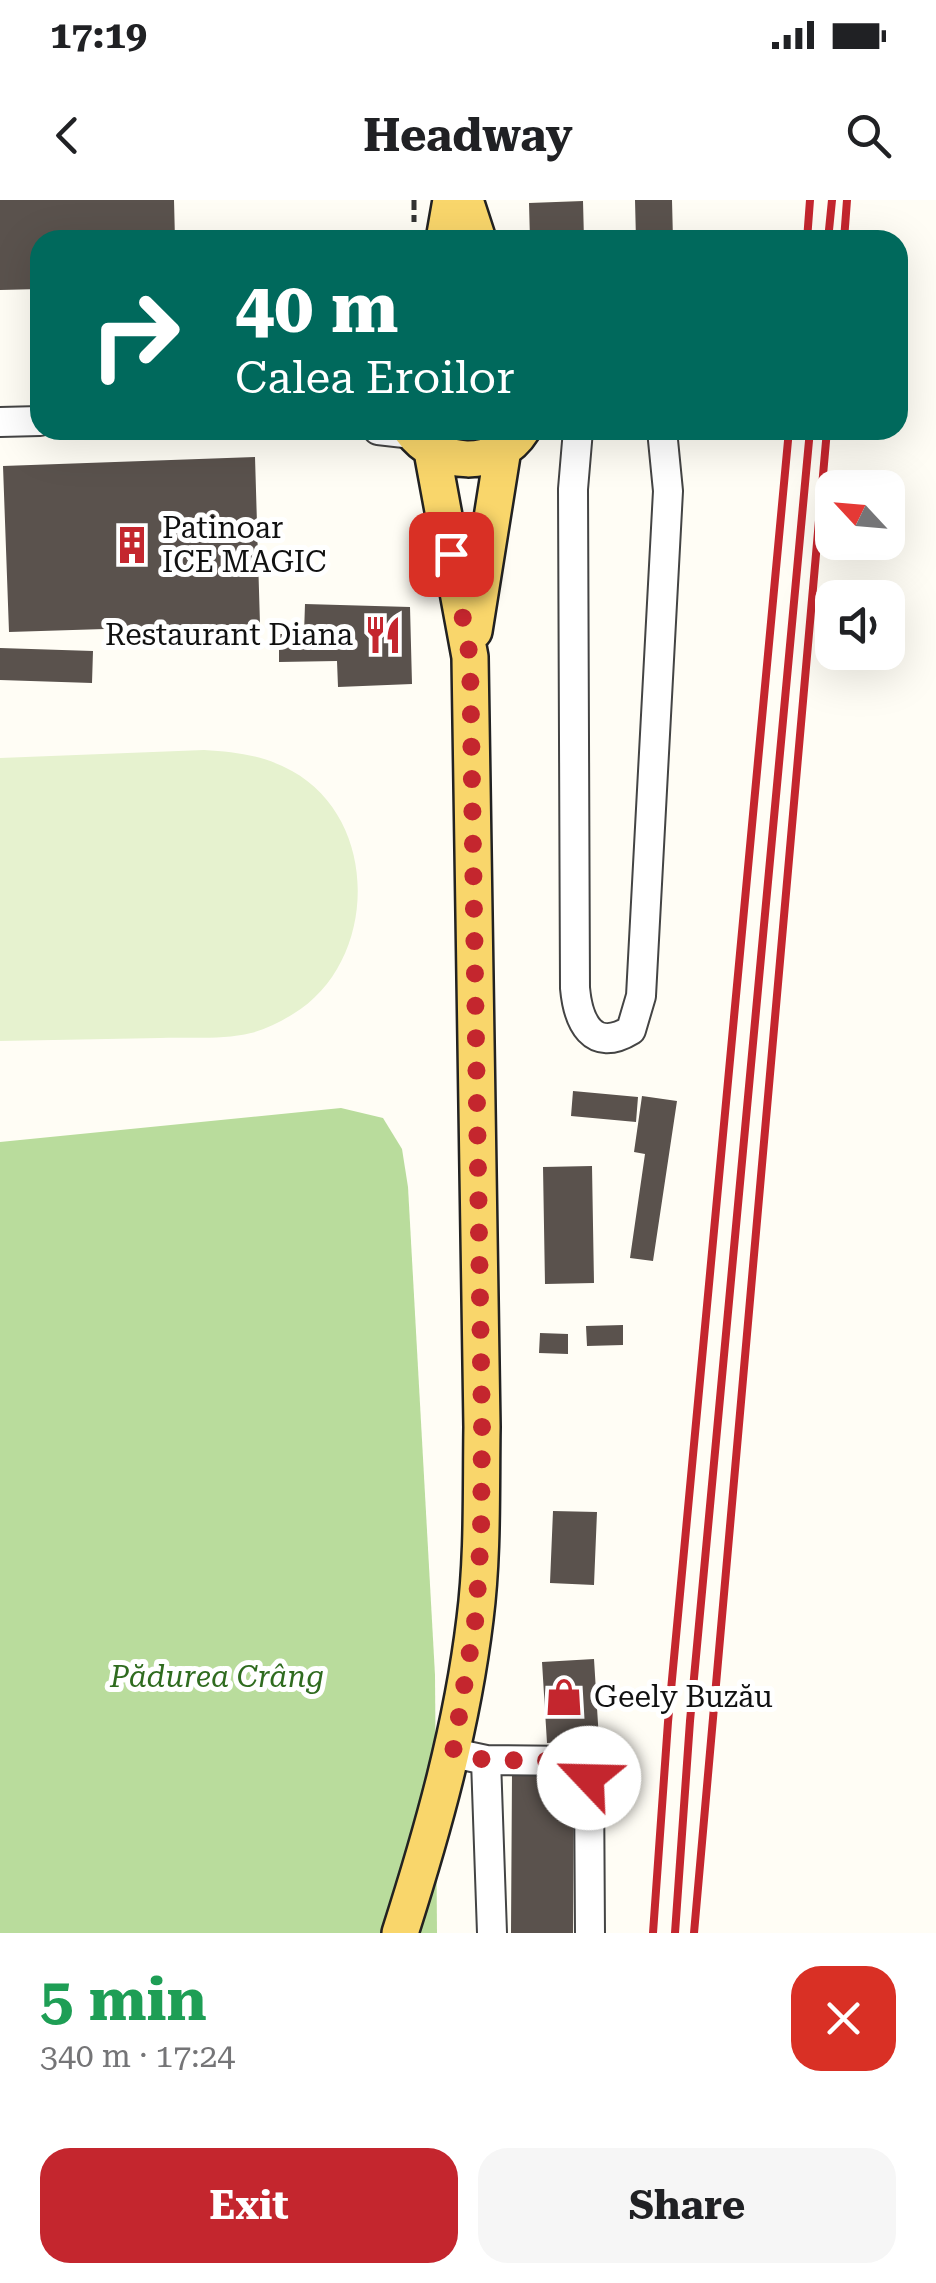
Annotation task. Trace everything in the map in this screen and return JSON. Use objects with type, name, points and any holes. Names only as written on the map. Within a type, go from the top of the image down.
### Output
[{"type":"main road","points":[[446,230],[451,200]]},
{"type":"main road","points":[[465,200],[475,230]]},
{"type":"main road","points":[[409,440],[470,657]]},
{"type":"main road","points":[[415,440],[448,458],[467,460],[513,440]]},
{"type":"main road","points":[[400,1933],[469,1756],[481,1534],[482,1427],[470,657],[513,440]]},
{"type":"street","points":[[0,422],[30,421]]},
{"type":"street","points":[[577,440],[573,489],[575,988],[582,1023],[604,1038],[631,1030],[642,996],[668,491],[663,440]]},
{"type":"street","points":[[492,1933],[469,1756],[578,1761],[585,1767],[589,1778],[590,1933]]},
{"type":"green space","points":[[204,750],[249,755],[292,771],[321,793],[342,822],[354,856],[358,892],[354,928],[341,961],[321,991],[284,1020],[240,1035],[0,1041],[0,758]]},
{"type":"green space","name":"Pădurea Crâng","points":[[341,1108],[383,1118],[402,1149],[408,1187],[435,1675],[437,1933],[0,1933],[0,1142]]},
{"type":"building","points":[[0,200],[174,200],[175,230],[30,230],[30,289],[0,290]]},
{"type":"building","points":[[635,200],[672,200],[673,230],[636,230]]},
{"type":"building","points":[[583,201],[584,230],[530,230],[529,203]]},
{"type":"building","name":"Patinoar ICE MAGIC","points":[[255,457],[260,624],[9,632],[3,466]]},
{"type":"building","points":[[305,604],[410,607],[412,684],[338,687],[337,661],[279,662],[279,634],[304,634]]},
{"type":"building","points":[[0,648],[93,651],[92,683],[0,680]]},
{"type":"building","points":[[573,1091],[638,1097],[636,1122],[571,1116]]},
{"type":"building","points":[[642,1096],[677,1101],[653,1261],[630,1258],[645,1154],[634,1152]]},
{"type":"building","points":[[592,1166],[594,1283],[545,1284],[543,1167]]},
{"type":"building","points":[[623,1325],[623,1345],[587,1346],[586,1326]]},
{"type":"building","points":[[540,1333],[568,1334],[568,1354],[539,1353]]},
{"type":"building","points":[[553,1511],[597,1512],[594,1585],[550,1583]]},
{"type":"building","points":[[594,1659],[599,1740],[547,1743],[542,1662]]},
{"type":"building","points":[[512,1774],[574,1775],[573,1933],[511,1933]]},
{"type":"railway","points":[[808,230],[810,200]]},
{"type":"railway","points":[[829,230],[832,200]]},
{"type":"railway","points":[[845,230],[847,200]]},
{"type":"railway","points":[[653,1933],[668,1722],[788,440]]},
{"type":"railway","points":[[675,1933],[690,1721],[809,440]]},
{"type":"railway","points":[[694,1933],[826,440]]},
{"type":"place","name":"Patinoar ICE MAGIC","points":[[132,545]]},
{"type":"place","name":"Restaurant Diana","points":[[383,635]]},
{"type":"place","name":"Geely Buzău","points":[[564,1697]]},
{"type":"route","points":[[451,554],[470,657],[482,1427],[476,1616],[453,1752],[486,1760],[578,1761],[589,1778]]}]
